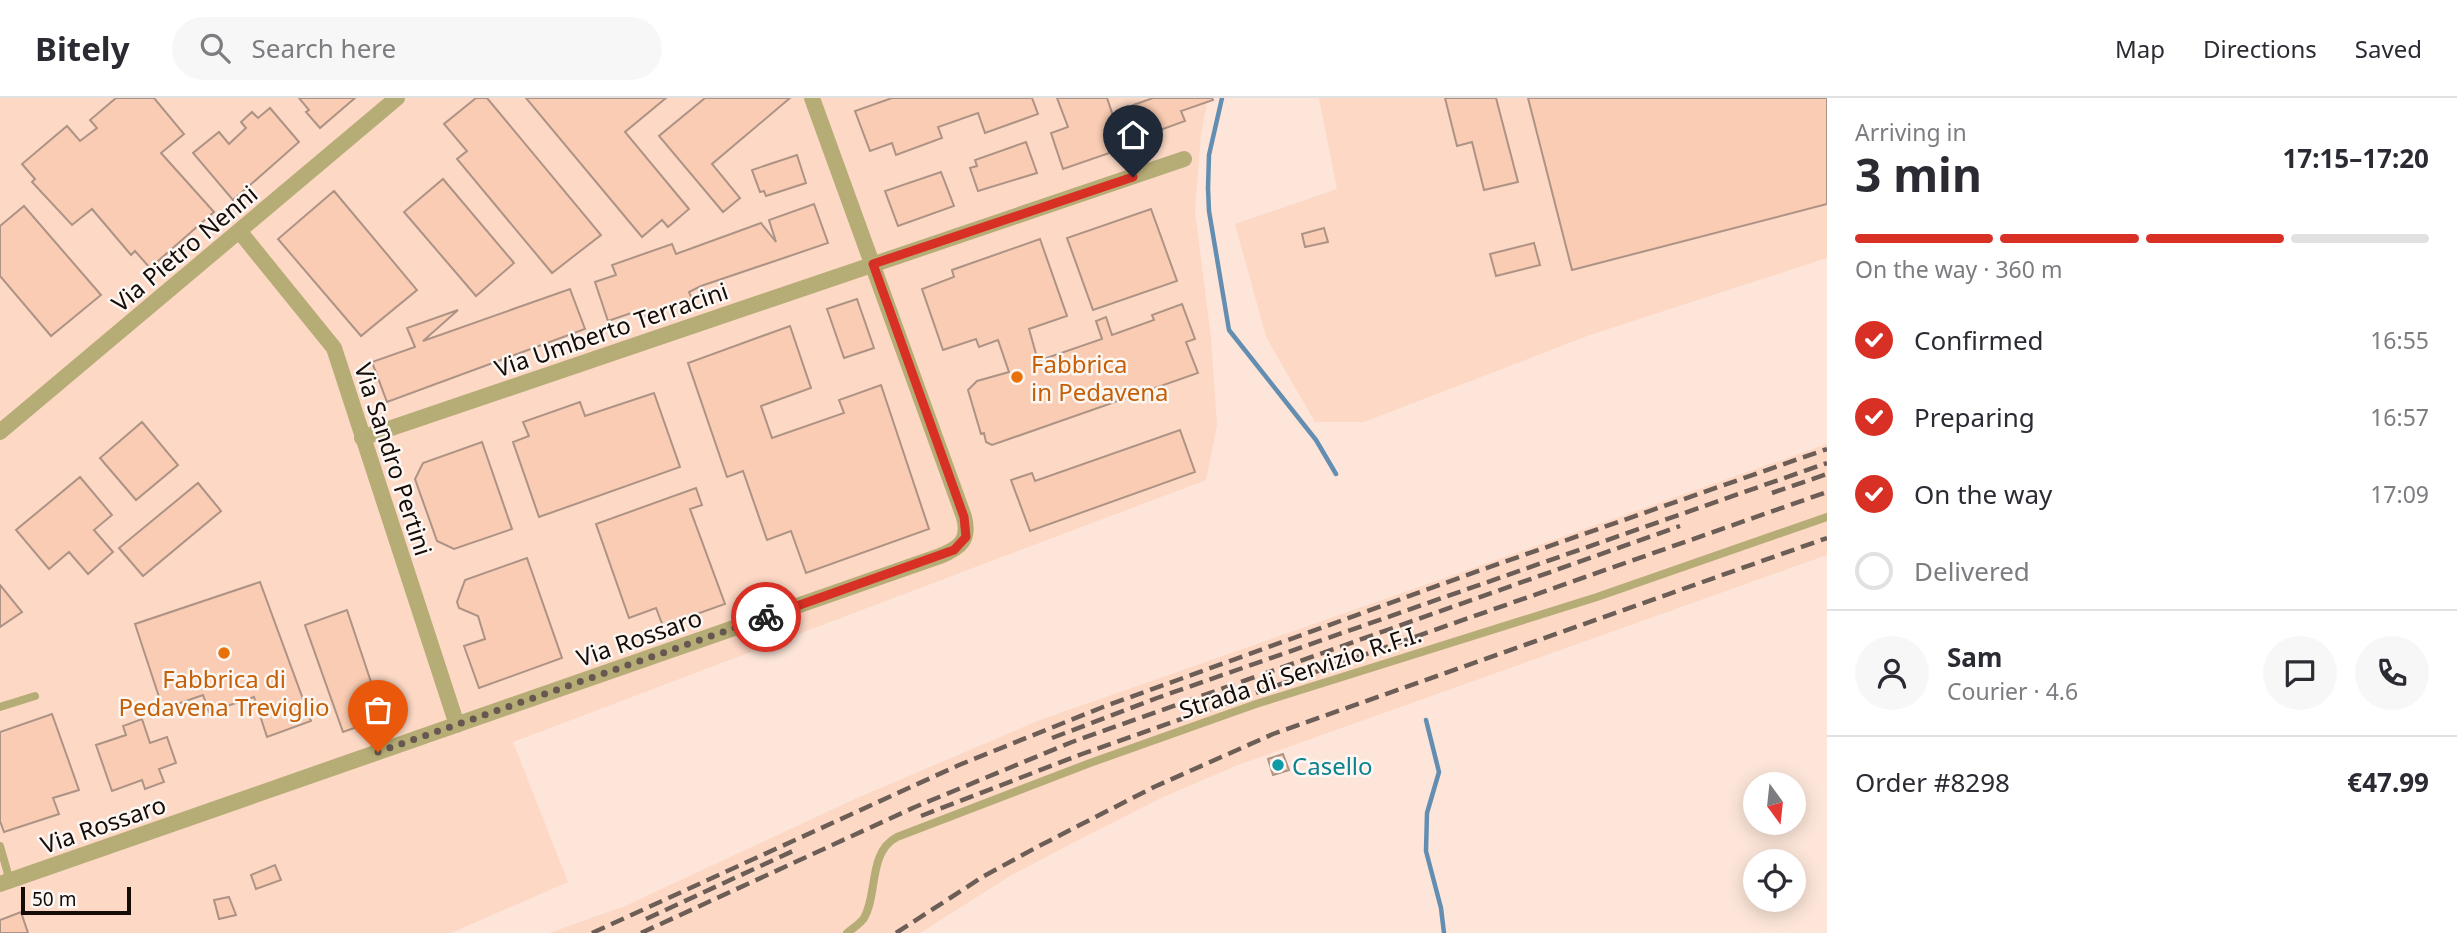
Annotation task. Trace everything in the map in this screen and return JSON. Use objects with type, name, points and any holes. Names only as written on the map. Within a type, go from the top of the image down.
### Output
[{"type":"street","name":"Via Pietro Nenni","points":[[0,432],[397,98]]},
{"type":"street","name":"Via Rossaro","points":[[5,883],[927,560],[961,545],[967,533],[964,517],[812,98]]},
{"type":"street","name":"Via Umberto Terracini","points":[[362,438],[1184,159]]},
{"type":"street","name":"Via Sandro Pertini","points":[[240,232],[334,348],[457,725]]},
{"type":"lane","name":"Strada di Servizio R.F.I.","points":[[847,933],[864,918],[882,852],[889,842],[897,837],[1256,704],[1597,597],[1827,517]]},
{"type":"lane","points":[[0,707],[35,695]]},
{"type":"lane","points":[[0,846],[5,883]]},
{"type":"shaded area","points":[[0,98],[1208,98],[1201,134],[1195,211],[1211,338],[1217,425],[1206,480],[513,742],[568,882],[451,933],[0,933]]},
{"type":"shaded area","points":[[1319,98],[1827,98],[1827,258],[1590,335],[1364,422],[1315,422],[1266,337],[1235,224],[1337,189]]},
{"type":"shaded area","points":[[1827,444],[1827,555],[1238,765],[1163,797],[1010,876],[920,933],[549,933],[625,906],[857,798],[1040,720]]},
{"type":"building","points":[[116,98],[154,98],[184,134],[161,153],[214,212],[150,268],[135,251],[131,255],[92,209],[72,225],[32,182],[35,179],[22,164],[67,126],[80,141],[97,128],[90,120]]},
{"type":"building","points":[[299,98],[355,98],[320,128],[306,112],[309,110]]},
{"type":"building","points":[[476,98],[487,98],[601,235],[552,273],[457,159],[467,151],[444,124]]},
{"type":"building","points":[[526,98],[666,98],[625,132],[689,209],[668,227],[662,220],[642,237]]},
{"type":"building","points":[[705,98],[790,98],[712,164],[740,198],[723,212],[659,136]]},
{"type":"building","points":[[892,98],[1032,98],[1038,114],[985,133],[978,113],[938,127],[942,138],[896,155],[892,143],[870,151],[855,111]]},
{"type":"building","points":[[1057,98],[1107,98],[1124,148],[1063,169],[1051,133],[1068,127]]},
{"type":"building","points":[[1153,98],[1213,100],[1181,111],[1185,121],[1144,136],[1133,105]]},
{"type":"building","points":[[1445,98],[1496,98],[1518,182],[1484,190],[1472,142],[1457,146]]},
{"type":"building","points":[[1528,98],[1827,98],[1827,204],[1572,270]]},
{"type":"building","points":[[270,108],[299,142],[233,200],[193,153],[219,132],[229,144],[246,128],[241,122],[252,112],[258,118]]},
{"type":"building","points":[[1026,142],[1037,173],[978,191],[970,168],[977,166],[975,160]]},
{"type":"building","points":[[797,155],[806,183],[766,196],[764,191],[760,192],[752,170]]},
{"type":"building","points":[[941,172],[954,206],[898,226],[885,191]]},
{"type":"building","points":[[443,179],[514,263],[476,296],[404,212]]},
{"type":"building","points":[[334,191],[417,290],[361,336],[278,239]]},
{"type":"building","points":[[814,204],[828,243],[701,286],[689,292],[692,299],[642,317],[640,310],[608,321],[595,282],[616,275],[612,265],[672,244],[676,254],[761,223],[776,242],[769,220]]},
{"type":"building","points":[[24,206],[101,295],[51,336],[0,276],[0,226]]},
{"type":"building","points":[[1151,209],[1177,281],[1093,310],[1067,238]]},
{"type":"building","points":[[1324,228],[1328,242],[1305,247],[1302,234]]},
{"type":"building","points":[[1040,239],[1067,316],[1029,329],[1038,361],[1102,339],[1096,321],[1106,317],[1112,335],[1154,320],[1152,315],[1182,304],[1195,339],[1186,342],[1198,373],[992,445],[986,442],[984,433],[981,434],[968,390],[977,381],[1009,372],[998,340],[979,347],[976,339],[943,350],[922,289],[954,277],[952,270]]},
{"type":"building","points":[[1534,243],[1540,265],[1496,276],[1490,254]]},
{"type":"building","points":[[570,289],[585,329],[387,402],[372,362],[415,347],[407,328],[458,310],[423,341]]},
{"type":"building","points":[[857,299],[874,348],[844,358],[827,309]]},
{"type":"building","points":[[790,326],[811,388],[761,406],[772,438],[844,413],[839,400],[881,385],[929,529],[806,573],[791,531],[767,540],[743,471],[727,477],[688,363]]},
{"type":"building","points":[[654,393],[680,467],[539,517],[513,442],[529,436],[523,422],[580,402],[585,416]]},
{"type":"building","points":[[142,422],[178,465],[136,500],[100,458]]},
{"type":"building","points":[[1180,430],[1195,472],[1030,531],[1011,480],[1032,473],[1035,481]]},
{"type":"building","points":[[482,442],[512,529],[454,549],[437,541],[415,479],[423,463]]},
{"type":"building","points":[[80,477],[112,515],[94,530],[113,552],[88,574],[69,552],[49,569],[16,530]]},
{"type":"building","points":[[198,483],[221,511],[143,576],[119,548]]},
{"type":"building","points":[[696,488],[702,505],[690,509],[725,604],[663,626],[656,608],[629,618],[596,524]]},
{"type":"building","points":[[527,558],[562,658],[479,688],[464,646],[485,639],[478,616],[459,608],[457,602],[465,580]]},
{"type":"building","points":[[260,582],[311,721],[267,737],[254,697],[209,712],[203,695],[163,709],[135,624]]},
{"type":"building","points":[[0,585],[22,612],[0,627]]},
{"type":"building","points":[[347,610],[383,718],[343,732],[305,625]]},
{"type":"building","points":[[52,714],[79,790],[53,798],[59,814],[4,832],[0,821],[0,732]]},
{"type":"building","points":[[142,719],[150,743],[167,737],[176,763],[159,769],[164,782],[145,789],[142,780],[112,791],[96,745],[126,735],[123,726]]},
{"type":"building","name":"Casello","points":[[1283,754],[1289,770],[1273,775],[1268,759]]},
{"type":"building","points":[[275,865],[281,880],[256,889],[251,875]]},
{"type":"building","points":[[229,897],[236,915],[219,919],[214,900]]},
{"type":"building","points":[[21,912],[28,933],[0,933],[0,920]]},
{"type":"waterway","points":[[1222,98],[1209,155],[1208,188],[1209,211],[1229,330],[1316,440],[1336,474]]},
{"type":"waterway","points":[[1426,720],[1439,772],[1427,813],[1426,851],[1441,908],[1444,933]]},
{"type":"railway","points":[[592,933],[959,765],[1103,707],[1481,570],[1827,449]]},
{"type":"railway","points":[[1052,738],[1157,698],[1827,463]]},
{"type":"railway","points":[[1772,493],[1827,474]]},
{"type":"railway","points":[[921,816],[1082,754],[1827,492]]},
{"type":"railway","points":[[641,933],[915,807],[1072,742],[1680,526]]},
{"type":"railway","points":[[896,933],[984,876],[1039,846],[1154,787],[1273,734],[1827,538]]},
{"type":"railway","points":[[646,919],[795,850]]},
{"type":"way so far","points":[[378,752],[766,617]]},
{"type":"place","name":"Fabbrica in Pedavena","points":[[1017,377]]},
{"type":"place","name":"Fabbrica di Pedavena Treviglio","points":[[224,653]]},
{"type":"place","name":"Casello","points":[[1278,765]]},
{"type":"route","points":[[766,617],[940,556],[958,548],[966,537],[964,517],[873,264],[1133,177]]}]
